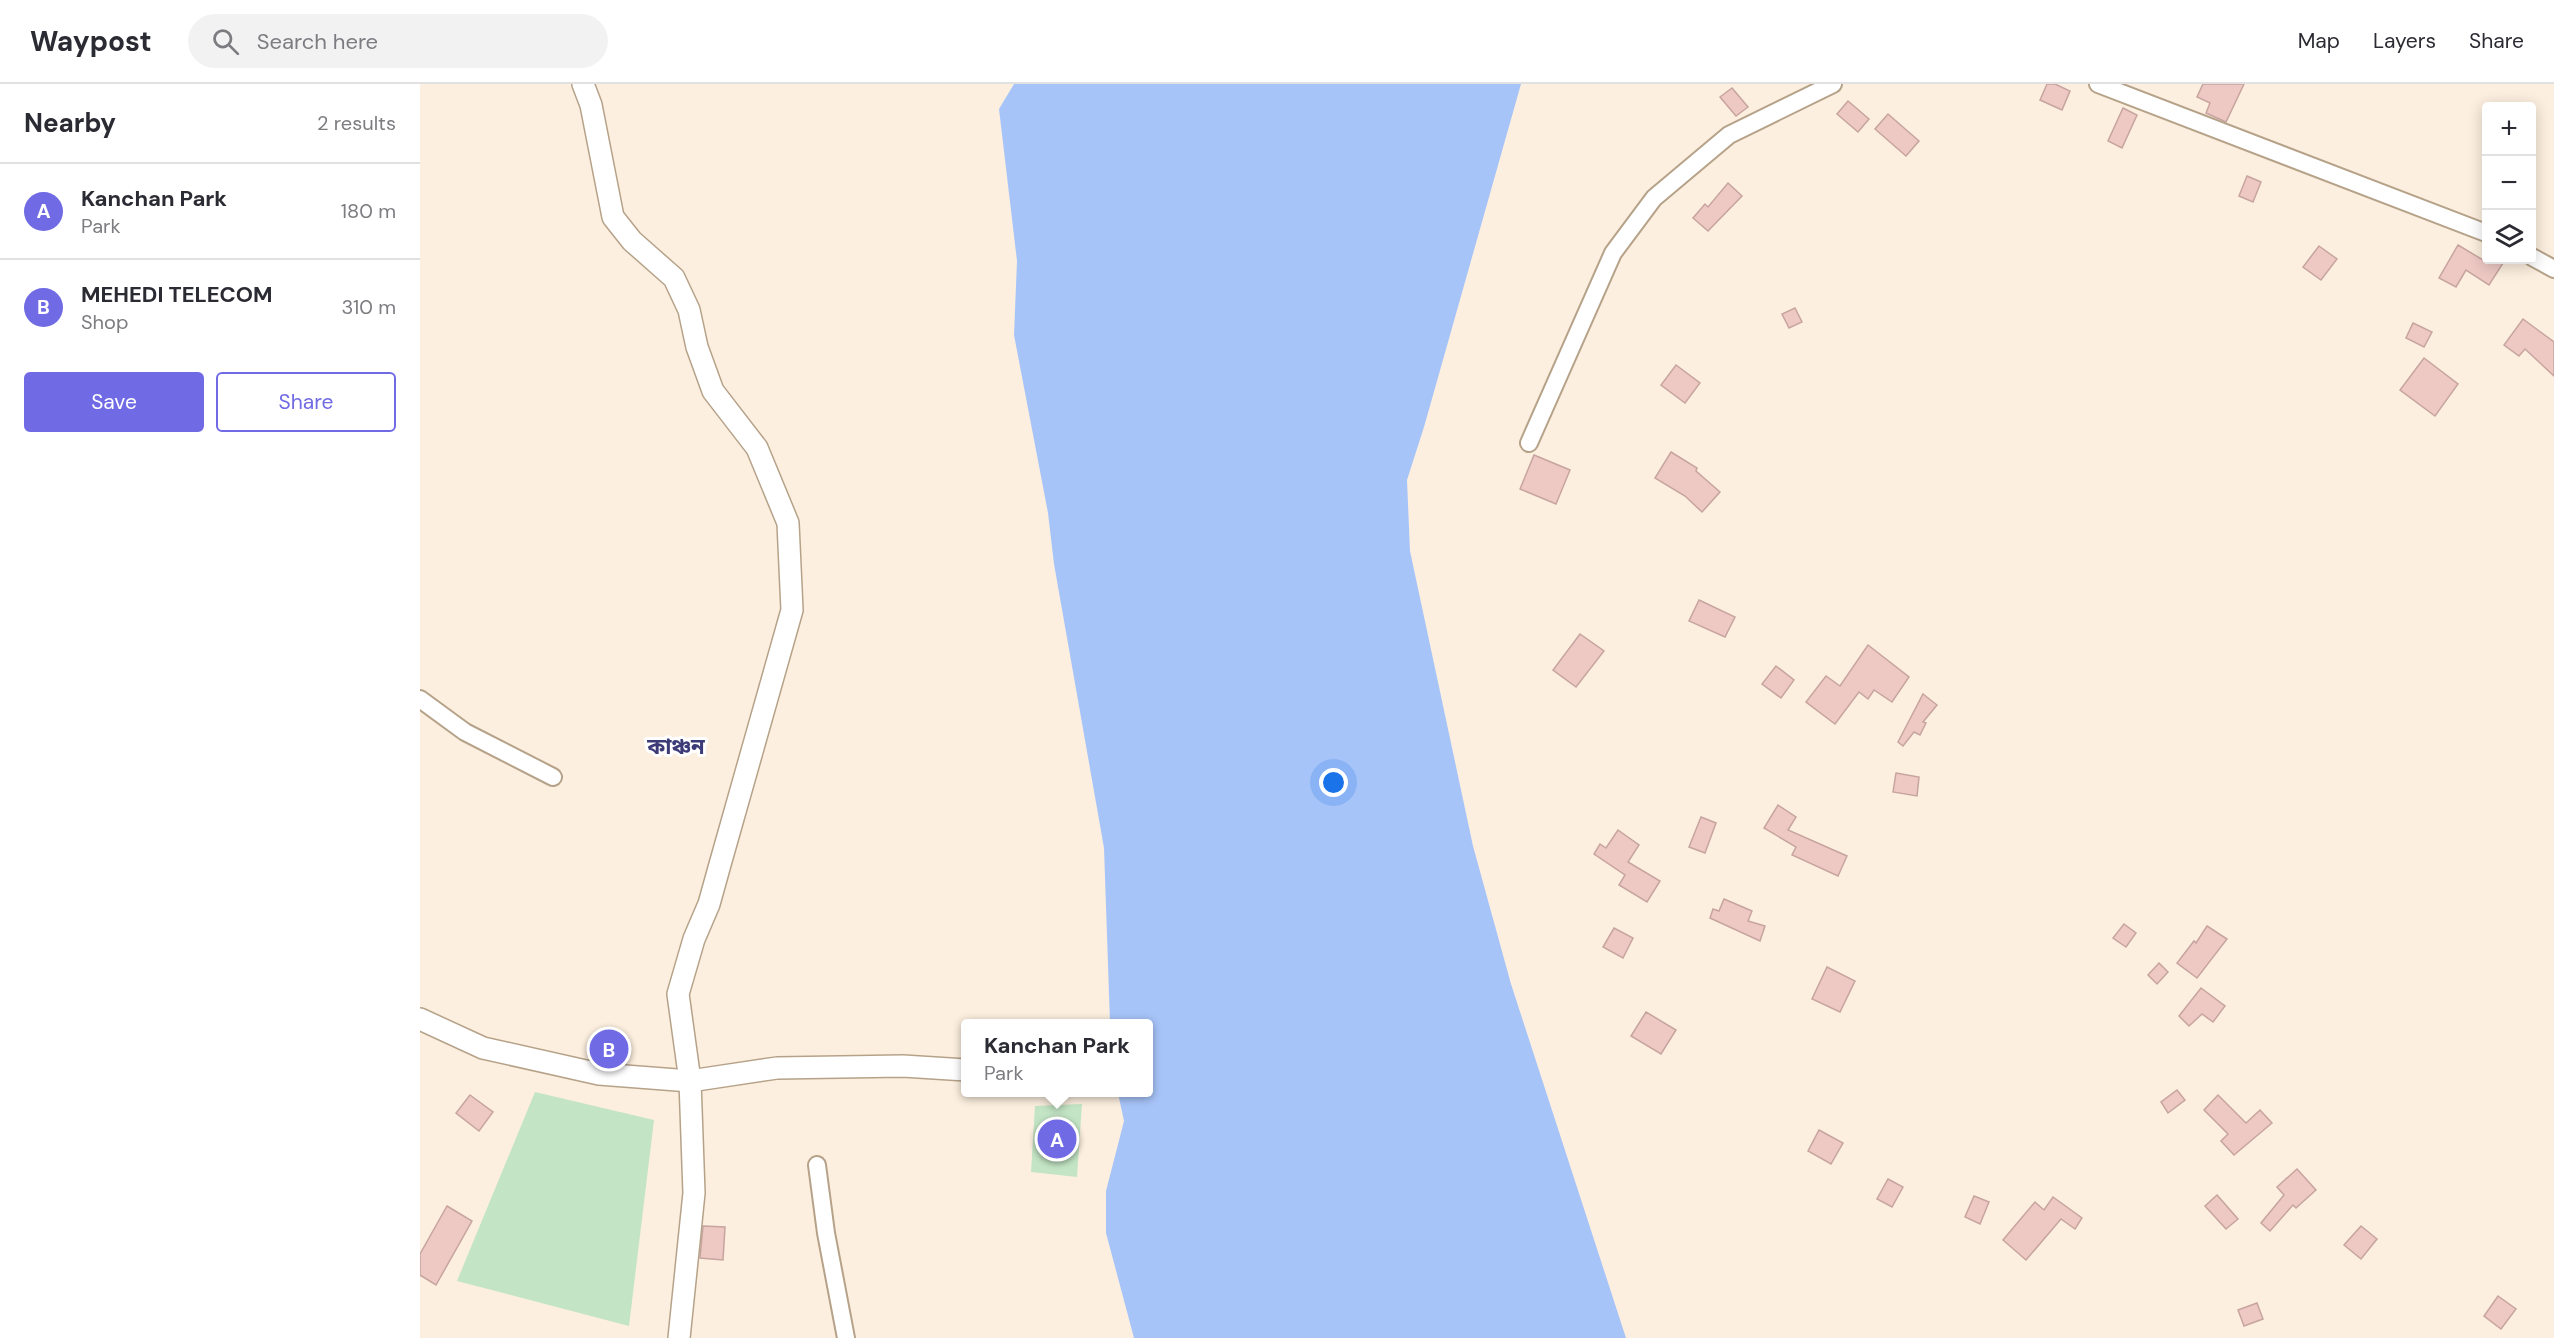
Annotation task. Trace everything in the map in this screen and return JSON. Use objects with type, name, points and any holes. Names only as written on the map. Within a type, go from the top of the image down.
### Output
[{"type":"street","points":[[583,84],[591,105],[613,217],[632,241],[674,278],[689,310],[697,347],[713,391],[757,448],[788,523],[792,610],[709,904],[694,939],[678,994],[690,1081],[694,1193],[680,1338]]},
{"type":"street","points":[[1529,443],[1613,253],[1654,198],[1729,135],[1833,84]]},
{"type":"street","points":[[2098,84],[2482,231]]},
{"type":"street","points":[[2536,259],[2554,270]]},
{"type":"street","points":[[420,699],[465,732],[553,777]]},
{"type":"street","points":[[420,1019],[483,1048],[599,1074],[690,1081],[777,1068],[903,1066],[961,1070]]},
{"type":"street","points":[[817,1166],[826,1233],[846,1338]]},
{"type":"green space","points":[[535,1092],[654,1120],[629,1326],[457,1281]]},
{"type":"green space","points":[[1082,1104],[1077,1177],[1031,1172],[1035,1106]]},
{"type":"water","points":[[1014,84],[1521,84],[1407,480],[1410,551],[1473,846],[1511,984],[1626,1338],[1134,1338],[1106,1233],[1106,1191],[1124,1121],[1119,1097],[1153,1097],[1153,1019],[1110,1019],[1104,848],[1054,564],[1048,513],[1014,335],[1017,261],[999,109]]},
{"type":"building","points":[[2047,84],[2055,84],[2070,91],[2062,110],[2040,100]]},
{"type":"building","points":[[2203,84],[2244,84],[2226,122],[2206,113],[2210,103],[2197,97]]},
{"type":"building","points":[[1732,88],[1748,107],[1736,116],[1720,97]]},
{"type":"building","points":[[1848,101],[1869,119],[1858,132],[1837,114]]},
{"type":"building","points":[[2123,108],[2137,115],[2122,148],[2108,141]]},
{"type":"building","points":[[1888,114],[1919,141],[1906,156],[1875,129]]},
{"type":"building","points":[[2247,176],[2261,182],[2253,202],[2239,196]]},
{"type":"building","points":[[1728,183],[1742,196],[1708,231],[1693,218],[1705,204],[1708,207]]},
{"type":"building","points":[[2458,245],[2482,259],[2482,264],[2502,264],[2489,285],[2466,270],[2456,287],[2439,278]]},
{"type":"building","points":[[2319,246],[2337,259],[2321,280],[2303,267]]},
{"type":"building","points":[[1795,308],[1802,322],[1789,328],[1782,314]]},
{"type":"building","points":[[2523,319],[2554,342],[2554,376],[2525,349],[2519,356],[2504,345]]},
{"type":"building","points":[[2413,323],[2432,332],[2424,347],[2406,338]]},
{"type":"building","points":[[2424,358],[2458,384],[2435,416],[2400,390]]},
{"type":"building","points":[[1676,365],[1700,383],[1685,403],[1661,385]]},
{"type":"building","points":[[1671,452],[1697,468],[1696,471],[1720,492],[1702,512],[1685,496],[1655,478]]},
{"type":"building","points":[[1534,455],[1570,470],[1556,504],[1520,489]]},
{"type":"building","points":[[1699,600],[1735,617],[1725,637],[1689,621]]},
{"type":"building","points":[[1580,634],[1604,651],[1576,687],[1553,670]]},
{"type":"building","points":[[1868,645],[1909,677],[1892,702],[1874,690],[1868,699],[1859,692],[1835,724],[1806,702],[1826,676],[1840,686]]},
{"type":"building","points":[[1776,666],[1794,680],[1781,698],[1762,684]]},
{"type":"building","points":[[1923,694],[1937,705],[1923,722],[1926,723],[1920,735],[1914,732],[1903,746],[1898,742]]},
{"type":"building","points":[[1896,773],[1919,777],[1917,796],[1893,792]]},
{"type":"building","points":[[1778,805],[1796,817],[1788,830],[1847,856],[1838,876],[1792,855],[1796,847],[1764,828]]},
{"type":"building","points":[[1701,817],[1716,823],[1705,853],[1689,847]]},
{"type":"building","points":[[1618,830],[1639,845],[1628,862],[1660,881],[1647,902],[1619,885],[1625,875],[1594,854],[1600,844],[1606,848]]},
{"type":"building","points":[[1724,899],[1752,911],[1748,921],[1765,926],[1760,941],[1710,918],[1713,909],[1719,911]]},
{"type":"building","points":[[2124,924],[2136,933],[2126,947],[2113,938]]},
{"type":"building","points":[[2207,926],[2227,939],[2197,978],[2177,963],[2194,941],[2196,943]]},
{"type":"building","points":[[1614,928],[1633,938],[1623,958],[1603,947]]},
{"type":"building","points":[[2159,963],[2168,972],[2157,984],[2148,975]]},
{"type":"building","points":[[1827,967],[1855,981],[1840,1012],[1812,999]]},
{"type":"building","points":[[2201,988],[2225,1006],[2213,1022],[2202,1014],[2189,1026],[2179,1016]]},
{"type":"building","points":[[1646,1012],[1676,1030],[1661,1054],[1631,1036]]},
{"type":"building","points":[[2177,1090],[2185,1100],[2168,1113],[2161,1102]]},
{"type":"building","points":[[470,1095],[493,1112],[479,1131],[456,1113]]},
{"type":"building","points":[[2218,1095],[2246,1123],[2260,1110],[2272,1123],[2234,1155],[2221,1141],[2228,1134],[2204,1110]]},
{"type":"building","points":[[1819,1130],[1843,1143],[1831,1164],[1808,1151]]},
{"type":"building","points":[[2297,1169],[2316,1190],[2296,1208],[2293,1205],[2270,1231],[2261,1223],[2284,1195],[2277,1187]]},
{"type":"building","points":[[1888,1179],[1903,1187],[1892,1207],[1877,1199]]},
{"type":"building","points":[[2217,1195],[2238,1219],[2226,1229],[2205,1206]]},
{"type":"building","points":[[1974,1196],[1989,1202],[1980,1224],[1965,1217]]},
{"type":"building","points":[[2053,1197],[2082,1218],[2075,1229],[2061,1219],[2026,1260],[2003,1240],[2035,1202],[2044,1210]]},
{"type":"building","points":[[447,1206],[472,1221],[436,1285],[420,1275],[420,1254]]},
{"type":"building","points":[[703,1226],[725,1227],[723,1260],[700,1258]]},
{"type":"building","points":[[2361,1226],[2377,1239],[2361,1259],[2344,1245]]},
{"type":"building","points":[[2498,1296],[2516,1309],[2501,1329],[2484,1316]]},
{"type":"building","points":[[2257,1303],[2263,1319],[2244,1326],[2238,1310]]},
{"type":"place","name":"MEHEDI TELECOM","points":[[609,1049]]},
{"type":"place","name":"Kanchan Park","points":[[1057,1139]]},
{"type":"district","name":"কাঞ্চন","points":[[676,746]]}]
